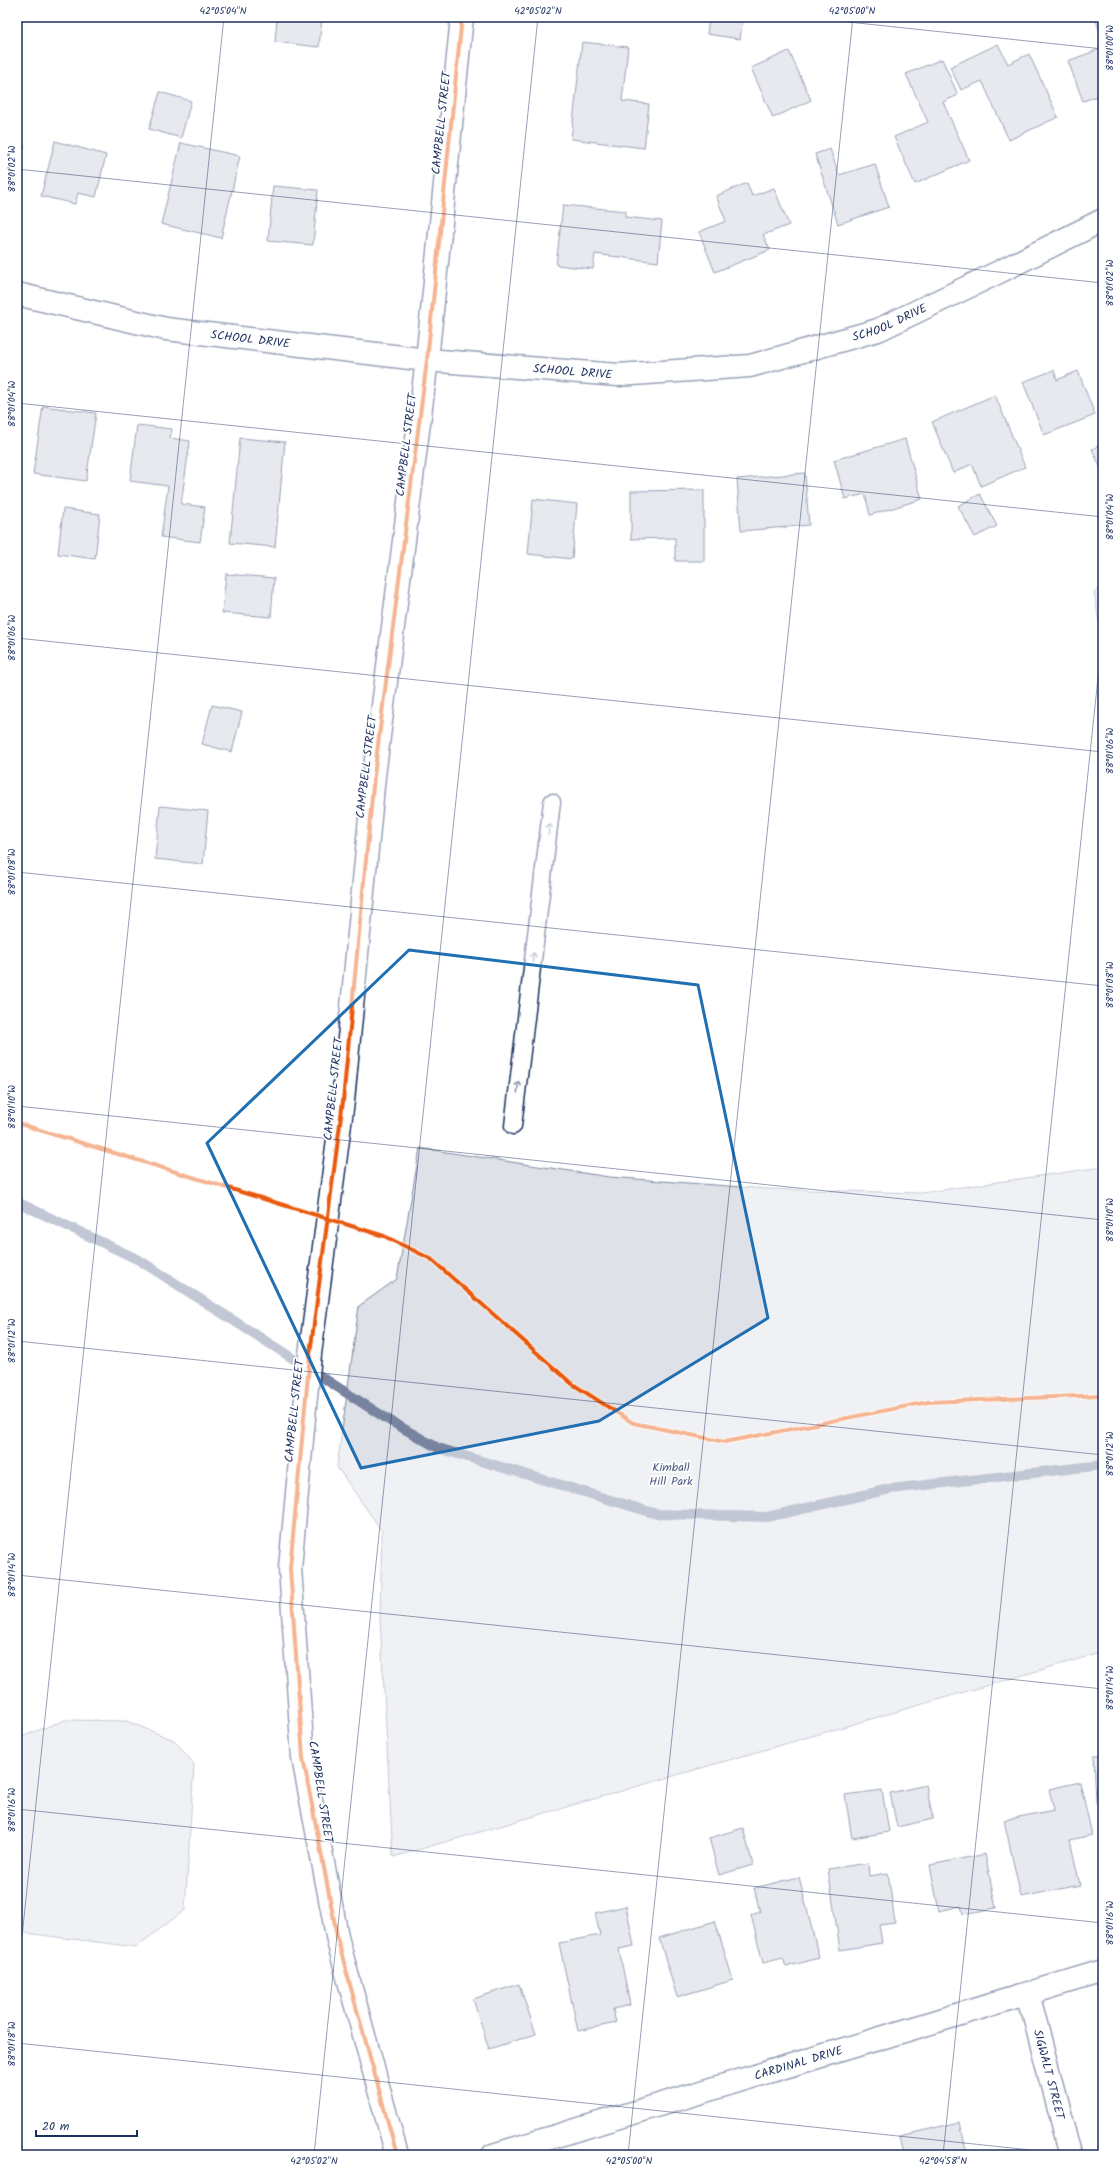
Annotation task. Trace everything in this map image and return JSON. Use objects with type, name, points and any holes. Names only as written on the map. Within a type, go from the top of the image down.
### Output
[{"type":"street","name":"CAMPBELL STREET","points":[[397,2155],[338,1941],[303,1758],[290,1568],[310,1354],[343,1101],[374,776],[427,360],[462,17]]},
{"type":"street","name":"SCHOOL DRIVE","points":[[17,294],[166,329],[427,360],[618,375],[750,366],[878,330],[1103,220]]},
{"type":"street","name":"CARDINAL DRIVE","points":[[493,2155],[1103,1971]]},
{"type":"street","name":"SIGWALT STREET","points":[[1028,1993],[1070,2155]]},
{"type":"lane","points":[[513,1126],[552,802]]},
{"type":"highlighted area","points":[[409,950],[698,985],[768,1318],[599,1421],[361,1468],[207,1143]]},
{"type":"green space","points":[[1103,588],[1103,646],[1094,592]]},
{"type":"green space","name":"Kimball Hill Park","points":[[420,1148],[609,1177],[767,1189],[920,1193],[1103,1167],[1103,1652],[393,1857],[380,1617],[382,1531],[337,1467],[359,1306],[397,1279]]},
{"type":"green space","points":[[65,1720],[126,1721],[174,1740],[194,1764],[185,1910],[136,1947],[17,1932],[17,1743],[21,1737]]},
{"type":"building","points":[[277,17],[322,17],[319,47],[275,42]]},
{"type":"building","points":[[709,17],[743,17],[740,39],[707,34]]},
{"type":"building","points":[[1095,17],[1103,17],[1103,29],[1099,30]]},
{"type":"building","points":[[582,42],[628,47],[622,101],[649,104],[644,148],[571,139]]},
{"type":"building","points":[[998,44],[1008,64],[1029,54],[1058,117],[1009,140],[982,81],[961,90],[950,67]]},
{"type":"building","points":[[1103,48],[1103,94],[1083,101],[1068,61]]},
{"type":"building","points":[[789,51],[811,100],[773,118],[751,68]]},
{"type":"building","points":[[942,59],[958,95],[943,102],[969,160],[915,184],[894,137],[928,122],[906,74]]},
{"type":"building","points":[[160,92],[191,101],[181,138],[149,129]]},
{"type":"building","points":[[55,141],[106,155],[96,197],[78,193],[75,204],[41,196]]},
{"type":"building","points":[[17,143],[25,146],[17,166]]},
{"type":"building","points":[[181,143],[240,156],[221,238],[161,224]]},
{"type":"building","points":[[830,149],[839,175],[875,164],[889,207],[838,224],[815,154]]},
{"type":"building","points":[[747,183],[752,196],[774,188],[789,225],[763,235],[770,250],[715,272],[699,232],[726,221],[716,196]]},
{"type":"building","points":[[273,186],[318,190],[313,245],[268,241]]},
{"type":"building","points":[[563,205],[626,211],[625,217],[662,221],[658,262],[595,254],[593,269],[556,265]]},
{"type":"building","points":[[1054,370],[1057,380],[1078,371],[1095,415],[1044,435],[1023,382]]},
{"type":"building","points":[[995,395],[1025,467],[981,486],[972,464],[953,473],[932,422]]},
{"type":"building","points":[[43,406],[96,413],[86,481],[33,474]]},
{"type":"building","points":[[137,425],[172,429],[170,438],[190,441],[181,504],[205,507],[200,542],[161,537],[168,486],[130,481]]},
{"type":"building","points":[[240,438],[285,442],[275,547],[230,543]]},
{"type":"building","points":[[905,439],[922,499],[870,515],[865,494],[845,499],[834,460]]},
{"type":"building","points":[[1103,444],[1103,473],[1092,449]]},
{"type":"building","points":[[805,473],[809,525],[741,531],[737,479]]},
{"type":"building","points":[[704,490],[704,561],[675,561],[675,538],[631,539],[631,491]]},
{"type":"building","points":[[980,494],[997,526],[975,537],[958,506]]},
{"type":"building","points":[[533,499],[577,504],[572,559],[528,554]]},
{"type":"building","points":[[63,509],[100,514],[95,559],[58,554]]},
{"type":"building","points":[[226,574],[274,578],[271,617],[222,613]]},
{"type":"building","points":[[212,705],[242,712],[232,752],[202,744]]},
{"type":"building","points":[[160,806],[208,811],[203,864],[155,859]]},
{"type":"building","points":[[1094,1755],[1103,1755],[1103,1803],[1096,1803]]},
{"type":"building","points":[[1080,1782],[1092,1835],[1070,1840],[1080,1885],[1021,1897],[1004,1820],[1054,1810],[1049,1789]]},
{"type":"building","points":[[926,1785],[933,1819],[897,1827],[890,1793]]},
{"type":"building","points":[[882,1790],[889,1832],[852,1838],[845,1795]]},
{"type":"building","points":[[743,1828],[753,1865],[719,1875],[709,1838]]},
{"type":"building","points":[[985,1854],[996,1908],[963,1914],[961,1906],[939,1911],[930,1865]]},
{"type":"building","points":[[868,1863],[869,1876],[888,1873],[895,1923],[879,1925],[882,1943],[840,1950],[828,1869]]},
{"type":"building","points":[[799,1877],[819,1958],[786,1967],[783,1958],[763,1963],[751,1915],[760,1912],[754,1888]]},
{"type":"building","points":[[626,1906],[634,1946],[619,1949],[630,2005],[613,2009],[616,2023],[578,2031],[559,1943],[600,1935],[595,1913]]},
{"type":"building","points":[[715,1921],[733,1980],[677,1997],[659,1938]]},
{"type":"building","points":[[519,1984],[536,2034],[489,2049],[473,1999]]},
{"type":"building","points":[[960,2122],[967,2155],[904,2155],[900,2136]]},
{"type":"waterway","points":[[17,1202],[139,1260],[392,1422],[438,1448],[657,1514],[767,1517],[890,1489],[1103,1465]]},
{"type":"cycle path","points":[[397,2155],[338,1941],[303,1758],[290,1568],[310,1354],[343,1101],[374,776],[427,360],[462,17]]},
{"type":"cycle path","points":[[17,1123],[384,1236],[431,1259],[571,1383],[633,1423],[725,1442],[928,1402],[1103,1395]]}]
